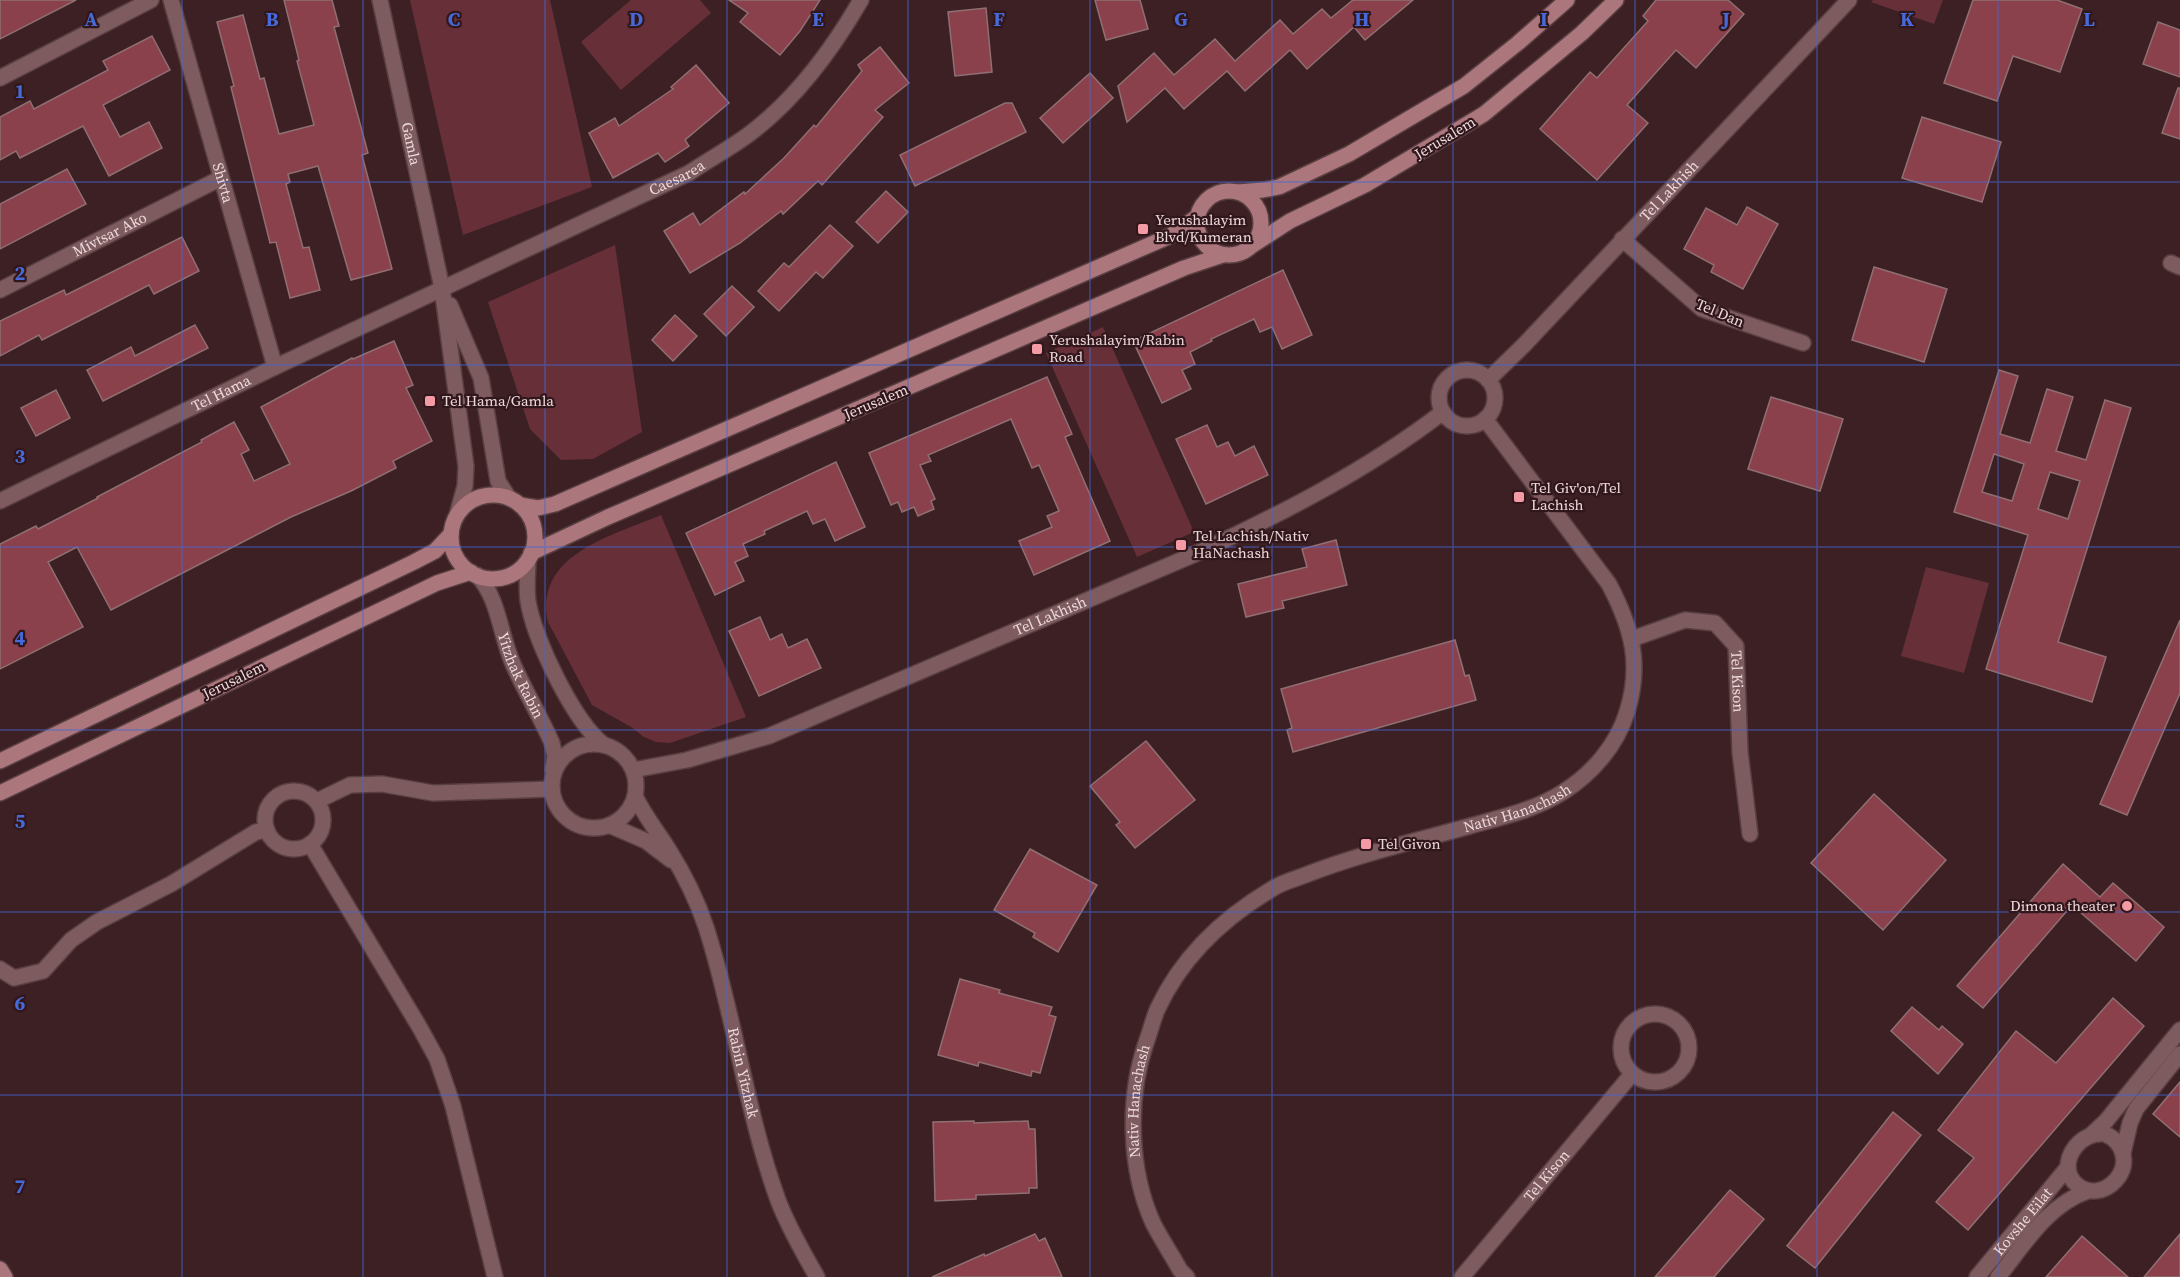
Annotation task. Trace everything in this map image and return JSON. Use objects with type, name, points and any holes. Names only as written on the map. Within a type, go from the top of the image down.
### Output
[{"type":"main road","points":[[1238,192],[1248,197],[1260,213],[1259,235],[1253,245],[1244,252],[1223,255],[1213,251],[1204,243],[1197,227],[1202,206],[1209,197],[1219,192],[1279,187],[1350,154],[1464,86],[1518,44],[1567,0]]},
{"type":"main road","name":"Jerusalem","points":[[1253,245],[1269,232],[1365,185],[1484,114],[1574,40],[1616,0]]},
{"type":"main road","points":[[514,502],[529,516],[533,528],[534,540],[529,556],[519,569],[502,578],[489,578],[474,574],[457,558],[452,546],[451,534],[457,515],[477,498],[496,495],[538,508],[555,504],[1170,236],[1198,216]]},
{"type":"main road","name":"Jerusalem","points":[[529,556],[608,517],[1184,268],[1223,255]]},
{"type":"main road","name":"Jerusalem","points":[[0,761],[424,557],[435,551],[451,534]]},
{"type":"main road","name":"Jerusalem","points":[[0,793],[437,583],[474,574]]},
{"type":"main road","points":[[0,1269],[4,1277]]},
{"type":"street","points":[[0,78],[151,0]]},
{"type":"street","name":"Shivta","points":[[171,0],[275,367]]},
{"type":"street","name":"Gamla","points":[[380,0],[442,288],[466,466],[465,486],[457,515]]},
{"type":"street","name":"Caesarea","points":[[442,288],[689,173],[749,134],[800,87],[842,32],[861,0]]},
{"type":"street","name":"Tel Lakhish","points":[[1488,380],[1523,346],[1850,0]]},
{"type":"street","name":"Mivtsar Ako","points":[[0,290],[220,178]]},
{"type":"street","name":"Tel Dan","points":[[1622,239],[1702,309],[1803,344]]},
{"type":"street","name":"Gamla","points":[[442,288],[481,378],[498,481],[514,502]]},
{"type":"street","name":"Tel Hama","points":[[0,501],[442,288]]},
{"type":"street","points":[[1469,370],[1482,374],[1488,380],[1495,400],[1491,412],[1485,419],[1465,426],[1452,421],[1443,412],[1440,392],[1446,379],[1453,374],[1469,370]]},
{"type":"street","name":"Tel Lakhish","points":[[633,770],[721,752],[776,733],[1194,555],[1332,486],[1402,443],[1443,412]]},
{"type":"street","name":"Nativ Hanachash","points":[[1186,1277],[1153,1222],[1137,1170],[1133,1116],[1140,1061],[1154,1020],[1186,962],[1225,921],[1274,888],[1332,865],[1532,808],[1563,793],[1589,773],[1609,750],[1623,724],[1632,696],[1635,668],[1632,639],[1623,611],[1609,584],[1485,419]]},
{"type":"street","name":"Yitzhak Rabin","points":[[529,556],[528,601],[544,649],[576,711],[596,739],[604,745]]},
{"type":"street","name":"Yitzhak Rabin","points":[[474,574],[485,584],[492,596],[502,635],[513,663],[552,743],[555,756],[552,783]]},
{"type":"street","name":"Tel Kison","points":[[1632,639],[1685,620],[1715,622],[1736,646],[1740,752],[1750,834]]},
{"type":"street","points":[[591,744],[604,745],[621,754],[633,770],[636,783],[635,796],[626,813],[609,825],[590,828],[572,822],[558,807],[552,783],[562,758],[572,749],[591,744]]},
{"type":"street","points":[[317,801],[350,785],[382,784],[433,793],[552,783]]},
{"type":"street","points":[[291,790],[300,791],[317,801],[323,820],[321,829],[310,844],[292,849],[275,842],[267,830],[265,817],[267,807],[273,799],[291,790]]},
{"type":"street","points":[[635,796],[678,866]]},
{"type":"street","points":[[609,825],[646,841],[678,866]]},
{"type":"street","points":[[0,969],[14,978],[43,971],[71,940],[97,922],[171,884],[256,832],[267,830]]},
{"type":"street","points":[[310,844],[437,1059],[453,1106],[495,1277]]},
{"type":"street","name":"Rabin Yitzhak","points":[[678,866],[690,886],[706,926],[725,992],[764,1155],[778,1200],[791,1230],[817,1277]]},
{"type":"street","points":[[1652,1014],[1665,1016],[1677,1023],[1685,1033],[1689,1046],[1687,1059],[1680,1071],[1669,1079],[1657,1083],[1644,1081],[1632,1074],[1624,1064],[1621,1051],[1622,1038],[1629,1026],[1640,1018],[1652,1014]]},
{"type":"street","points":[[2180,1030],[2106,1121],[2077,1144],[2069,1159],[2068,1167],[2074,1182],[2088,1191],[2101,1190],[2117,1179],[2123,1166],[2123,1153],[2136,1109],[2180,1054]]},
{"type":"street","name":"Tel Kison","points":[[1462,1277],[1632,1074]]},
{"type":"street","points":[[2091,1135],[2109,1136],[2117,1141],[2123,1153]]},
{"type":"street","name":"Kovshe Eilat","points":[[1977,1277],[2068,1167]]},
{"type":"street","name":"Kovshe Eilat","points":[[1998,1277],[2056,1207],[2088,1191]]},
{"type":"shaded area","points":[[410,0],[550,0],[592,187],[463,235]]},
{"type":"shaded area","points":[[631,0],[700,0],[711,13],[621,90],[581,42]]},
{"type":"shaded area","points":[[1873,0],[1943,0],[1934,24],[1871,2]]},
{"type":"shaded area","points":[[615,245],[642,432],[593,459],[561,460],[530,429],[488,302]]},
{"type":"shaded area","points":[[1103,327],[1194,532],[1137,557],[1046,353]]},
{"type":"shaded area","points":[[661,515],[746,717],[670,743],[656,742],[644,737],[592,705],[548,622],[547,599],[553,580],[565,564],[581,551],[600,540]]},
{"type":"shaded area","points":[[1926,567],[1989,583],[1964,673],[1901,656]]},
{"type":"building","points":[[0,0],[76,0],[0,39]]},
{"type":"building","points":[[284,0],[332,0],[339,26],[334,27],[368,153],[362,155],[392,269],[351,280],[318,166],[288,174],[290,182],[286,184],[303,248],[309,247],[320,290],[290,298],[276,242],[270,243],[217,22],[243,15],[260,79],[264,78],[279,134],[314,125]]},
{"type":"building","points":[[729,0],[820,0],[800,31],[780,55],[740,22],[748,13]]},
{"type":"building","points":[[1095,0],[1140,0],[1148,29],[1106,40]]},
{"type":"building","points":[[1353,0],[1413,0],[1365,40],[1354,27],[1307,69],[1290,50],[1245,91],[1227,71],[1184,109],[1165,88],[1127,122],[1118,86],[1154,53],[1174,75],[1215,39],[1235,61],[1280,20],[1293,34],[1322,9],[1331,18]]},
{"type":"building","points":[[1656,0],[1728,0],[1744,14],[1696,68],[1676,50],[1627,105],[1648,123],[1597,180],[1540,129],[1590,72],[1597,78],[1648,21],[1643,16]]},
{"type":"building","points":[[1973,0],[2057,0],[2082,9],[2060,72],[2013,56],[1997,101],[1944,83]]},
{"type":"building","points":[[986,8],[992,72],[955,76],[948,12]]},
{"type":"building","points":[[2158,22],[2180,30],[2180,77],[2143,64]]},
{"type":"building","points":[[152,36],[170,70],[103,105],[120,137],[149,122],[162,148],[109,176],[83,126],[20,158],[16,151],[0,160],[0,117],[30,101],[34,109],[108,70],[103,61]]},
{"type":"building","points":[[880,47],[909,83],[875,110],[883,117],[822,185],[818,181],[783,214],[781,211],[740,243],[690,273],[664,231],[693,213],[700,225],[744,192],[745,194],[784,158],[814,125],[816,127],[862,71],[858,65]]},
{"type":"building","points":[[696,65],[729,103],[685,140],[689,146],[665,162],[658,153],[613,178],[589,133],[615,118],[619,126],[673,89],[671,87]]},
{"type":"building","points":[[1090,73],[1113,98],[1063,143],[1040,118]]},
{"type":"building","points":[[2178,88],[2180,88],[2180,139],[2162,133]]},
{"type":"building","points":[[1005,103],[1012,103],[1026,132],[915,186],[900,155]]},
{"type":"building","points":[[1922,117],[2001,142],[1982,202],[1902,178]]},
{"type":"building","points":[[67,169],[86,204],[0,249],[0,204]]},
{"type":"building","points":[[886,191],[908,212],[878,243],[856,222]]},
{"type":"building","points":[[1747,207],[1778,224],[1743,289],[1711,272],[1714,265],[1684,249],[1706,208],[1737,225]]},
{"type":"building","points":[[830,225],[853,246],[823,278],[816,272],[779,311],[758,291],[784,263],[789,267]]},
{"type":"building","points":[[182,237],[199,271],[154,294],[149,285],[42,340],[39,335],[0,356],[0,321],[64,290],[66,295]]},
{"type":"building","points":[[1874,267],[1947,289],[1924,362],[1852,340]]},
{"type":"building","points":[[1283,270],[1312,335],[1282,349],[1272,327],[1260,332],[1254,319],[1211,339],[1212,341],[1190,352],[1195,364],[1182,370],[1191,389],[1162,403],[1133,341]]},
{"type":"building","points":[[732,286],[754,307],[726,336],[704,314]]},
{"type":"building","points":[[675,315],[697,336],[673,361],[652,340]]},
{"type":"building","points":[[195,325],[208,348],[103,401],[87,370],[131,347],[135,356]]},
{"type":"building","points":[[394,341],[413,385],[406,388],[432,441],[393,461],[396,468],[351,491],[291,517],[111,610],[77,547],[48,562],[83,627],[0,669],[0,544],[36,526],[38,529],[98,498],[202,442],[201,440],[234,422],[249,450],[241,454],[254,481],[290,464],[261,407],[352,358]]},
{"type":"building","points":[[1999,370],[2018,376],[2000,434],[2030,443],[2047,389],[2073,397],[2056,451],[2086,460],[2105,400],[2131,408],[2058,642],[2106,657],[2092,702],[1986,669],[2028,535],[1954,512]],"holes":[[[1994,454],[2024,464],[2012,501],[1982,492]],[[2050,472],[2080,481],[2068,519],[2038,509]]]},
{"type":"building","points":[[1047,377],[1072,434],[1065,437],[1110,541],[1034,575],[1019,541],[1052,527],[1047,516],[1059,511],[1039,465],[1032,468],[1011,419],[928,455],[931,461],[920,465],[935,499],[931,501],[934,509],[918,516],[914,507],[902,512],[898,502],[891,505],[869,453]]},
{"type":"building","points":[[56,390],[70,418],[36,436],[21,408]]},
{"type":"building","points":[[1771,397],[1843,419],[1820,491],[1748,469]]},
{"type":"building","points":[[1207,425],[1217,447],[1228,442],[1235,456],[1254,446],[1268,475],[1206,504],[1176,439]]},
{"type":"building","points":[[836,462],[865,527],[835,541],[825,519],[813,524],[807,511],[764,531],[765,534],[743,544],[748,556],[735,562],[744,581],[715,595],[686,533]]},
{"type":"building","points":[[1336,540],[1347,585],[1282,601],[1284,608],[1246,617],[1238,584],[1307,567],[1302,549]]},
{"type":"building","points":[[760,617],[770,640],[782,634],[788,648],[807,639],[821,668],[759,696],[729,631]]},
{"type":"building","points":[[2180,620],[2180,693],[2127,815],[2100,804]]},
{"type":"building","points":[[1455,640],[1465,676],[1469,675],[1476,700],[1293,752],[1287,730],[1292,728],[1281,689]]},
{"type":"building","points":[[1146,741],[1195,800],[1135,848],[1116,825],[1120,822],[1090,786]]},
{"type":"building","points":[[1874,794],[1946,860],[1883,930],[1811,863]]},
{"type":"building","points":[[1030,849],[1097,885],[1058,952],[1033,937],[1035,933],[994,910]]},
{"type":"building","points":[[2063,864],[2100,897],[2113,883],[2164,927],[2136,961],[2072,905],[1983,1008],[1957,986]]},
{"type":"building","points":[[960,979],[1000,990],[999,993],[1052,1007],[1049,1015],[1056,1017],[1040,1073],[1032,1071],[1031,1076],[979,1062],[978,1066],[938,1055]]},
{"type":"building","points":[[2113,998],[2144,1026],[1968,1230],[1936,1202],[1974,1158],[1938,1130],[2016,1031],[2056,1063]]},
{"type":"building","points":[[1912,1007],[1939,1030],[1942,1026],[1963,1044],[1938,1074],[1891,1031]]},
{"type":"building","points":[[2180,1082],[2180,1137],[2153,1114]]},
{"type":"building","points":[[1893,1112],[1921,1135],[1815,1268],[1787,1246]]},
{"type":"building","points":[[974,1121],[974,1123],[1028,1121],[1029,1129],[1035,1129],[1037,1188],[1029,1188],[1029,1193],[976,1195],[976,1199],[935,1201],[933,1122]]},
{"type":"building","points":[[1730,1190],[1764,1219],[1714,1277],[1655,1277]]},
{"type":"building","points":[[1035,1234],[1039,1241],[1045,1238],[1062,1277],[932,1277],[984,1254],[985,1256]]},
{"type":"building","points":[[2180,1234],[2180,1277],[2144,1277]]},
{"type":"building","points":[[2082,1236],[2128,1277],[2046,1277]]},
{"type":"place","name":"Yerushalayim Blvd/Kumeran","points":[[1143,229]]},
{"type":"place","name":"Yerushalayim/Rabin Road","points":[[1037,349]]},
{"type":"place","name":"Tel Hama/Gamla","points":[[430,401]]},
{"type":"place","name":"Tel Giv'on/Tel Lachish","points":[[1519,497]]},
{"type":"place","name":"Tel Lachish/Nativ HaNachash","points":[[1181,545]]},
{"type":"place","name":"Tel Givon","points":[[1366,844]]},
{"type":"place","name":"Dimona theater","points":[[2127,906]]}]
